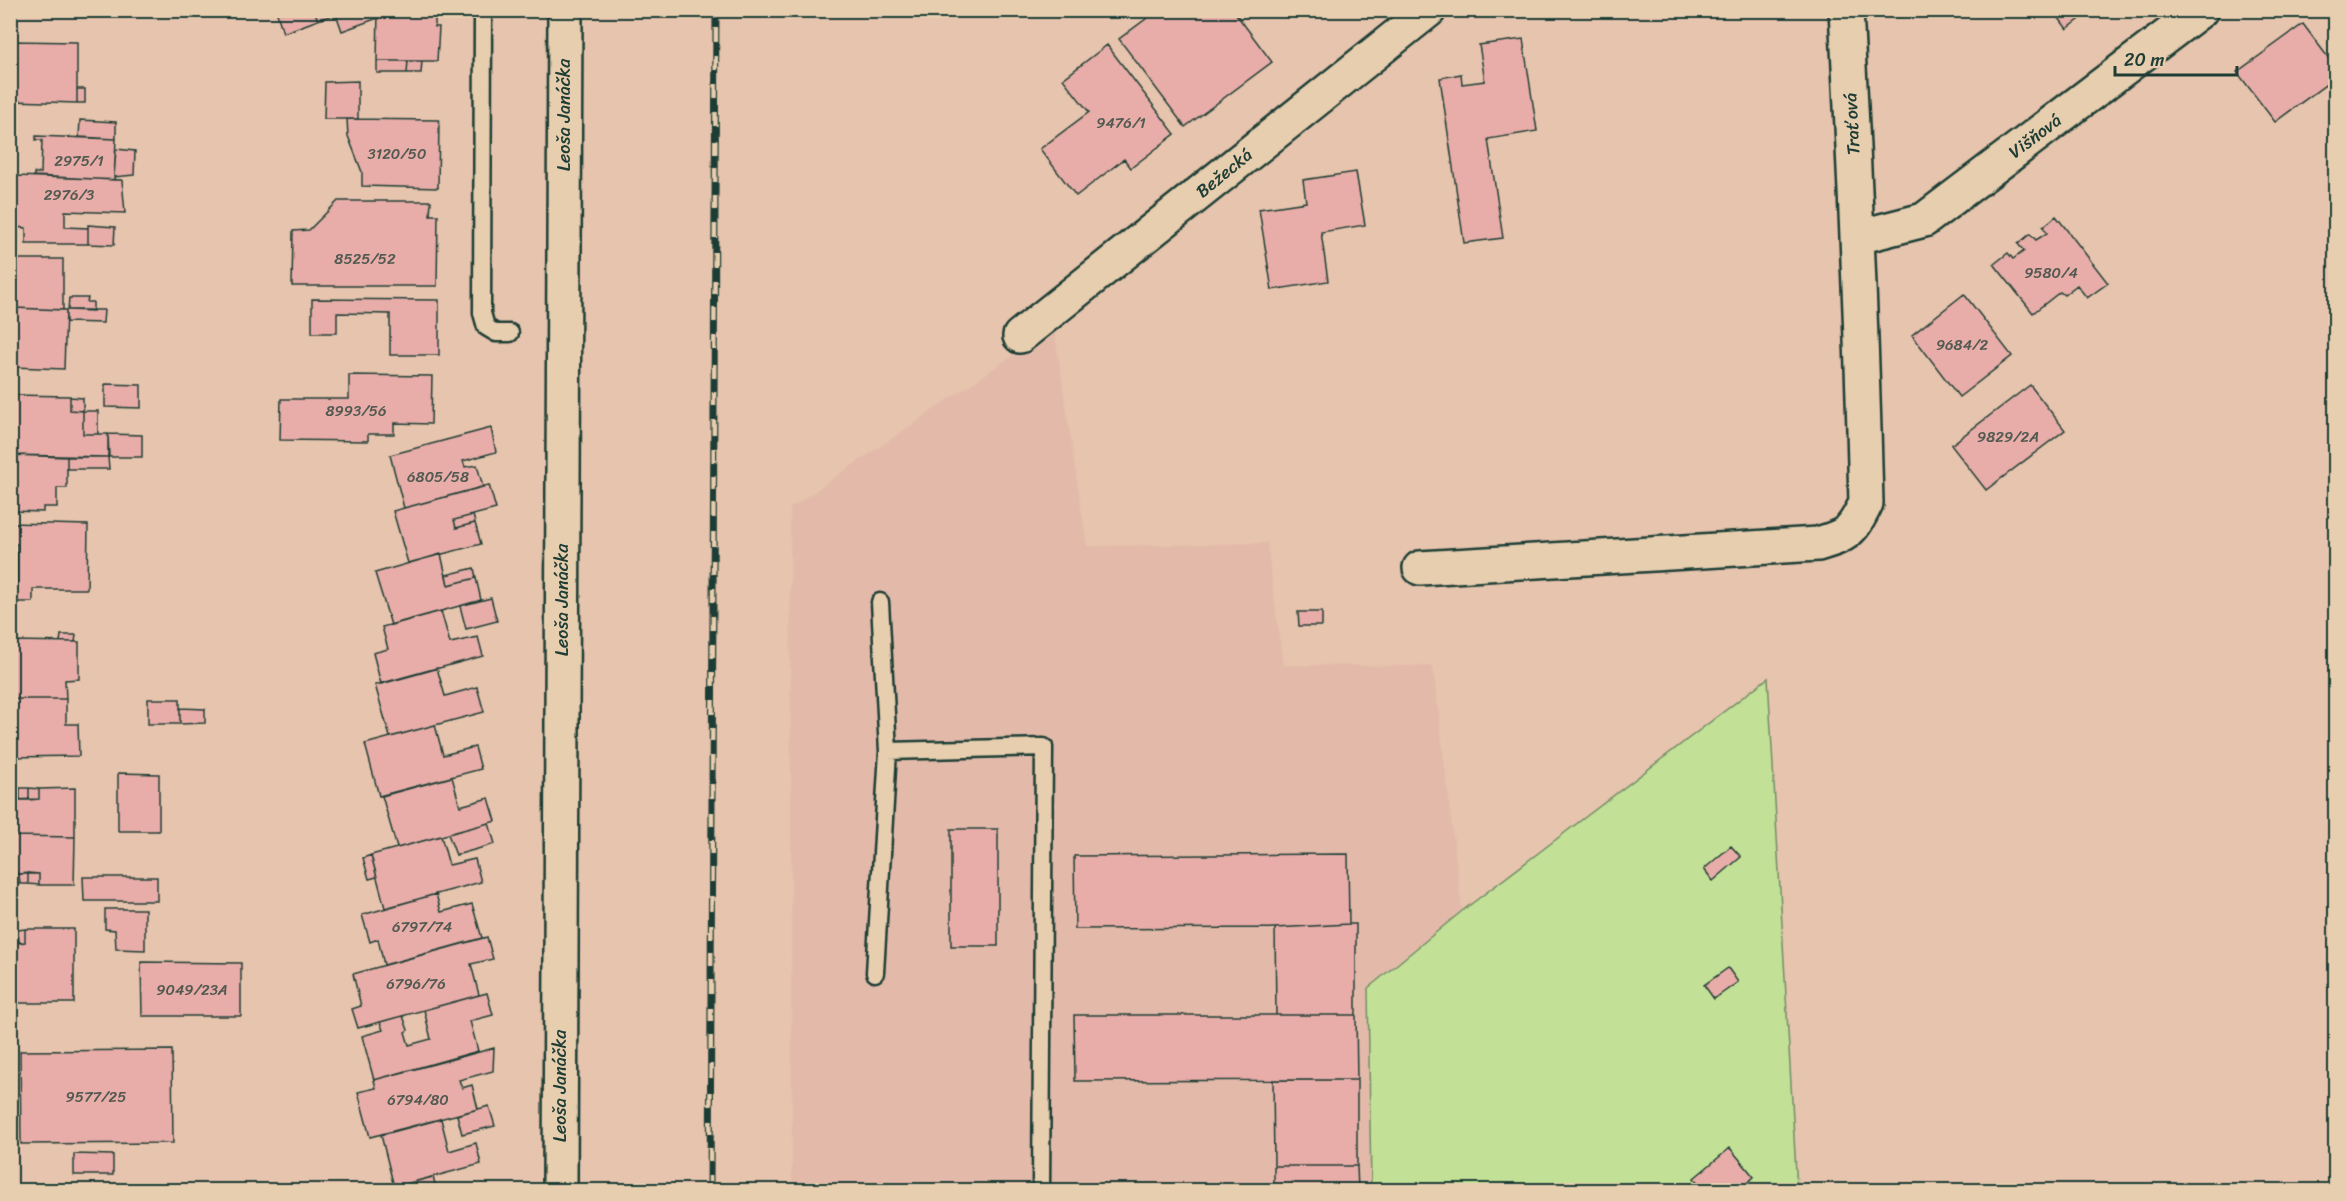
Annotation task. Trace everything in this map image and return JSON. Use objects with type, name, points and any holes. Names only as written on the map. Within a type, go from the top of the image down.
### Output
[{"type":"street","name":"Leoša Janáčka","points":[[560,1191],[565,10]]},
{"type":"street","name":"Bežecká","points":[[1020,336],[1429,10]]},
{"type":"street","name":"Traťová","points":[[1420,568],[1818,544],[1843,536],[1858,520],[1866,503],[1858,237],[1846,10]]},
{"type":"street","name":"Višňová","points":[[1858,237],[1924,220],[2201,10]]},
{"type":"lane","points":[[483,10],[482,313],[486,327],[496,333],[510,333]]},
{"type":"lane","points":[[875,973],[888,751],[880,602]]},
{"type":"lane","points":[[888,751],[1044,747],[1041,1191]]},
{"type":"shaded area","points":[[1054,327],[1087,546],[1267,543],[1283,665],[1433,666],[1462,911],[1368,988],[1371,1190],[792,1190],[790,508]]},
{"type":"green space","points":[[1768,678],[1797,1190],[1371,1190],[1368,988],[1462,911]]},
{"type":"building","points":[[276,10],[314,10],[318,20],[283,33]]},
{"type":"building","points":[[314,10],[335,10],[336,14],[318,20]]},
{"type":"building","points":[[345,10],[378,10],[378,18],[342,31],[336,14]]},
{"type":"building","points":[[378,10],[435,10],[435,27],[439,27],[437,61],[377,61]]},
{"type":"building","points":[[1158,10],[1233,10],[1272,62],[1185,127],[1119,39]]},
{"type":"building","points":[[1884,10],[1902,10],[1902,17],[1884,17]]},
{"type":"building","points":[[2053,10],[2101,10],[2095,15],[2091,11],[2067,29]]},
{"type":"building","points":[[2336,10],[2336,25],[2326,12]]},
{"type":"building","points":[[2303,24],[2336,68],[2336,77],[2275,122],[2237,72]]},
{"type":"building","points":[[1523,39],[1537,131],[1488,139],[1503,238],[1464,243],[1440,78],[1461,74],[1462,84],[1485,81],[1479,45]]},
{"type":"building","points":[[11,41],[77,42],[77,103],[12,101]]},
{"type":"building","points":[[1107,45],[1175,134],[1131,168],[1124,159],[1076,196],[1040,149],[1089,112],[1063,79]]},
{"type":"building","points":[[377,61],[408,61],[407,73],[377,73]]},
{"type":"building","points":[[408,61],[422,61],[421,73],[407,73]]},
{"type":"building","points":[[358,81],[358,119],[324,119],[325,82]]},
{"type":"building","points":[[77,89],[85,89],[85,103],[77,103]]},
{"type":"building","points":[[347,119],[439,120],[438,188],[362,186],[362,172],[348,136]]},
{"type":"building","points":[[80,120],[116,122],[116,139],[79,137]]},
{"type":"building","points":[[36,136],[116,139],[114,180],[34,176],[34,173],[41,173],[42,140],[36,140]]},
{"type":"building","points":[[116,149],[135,151],[134,175],[114,177]]},
{"type":"building","points":[[1356,172],[1365,225],[1321,232],[1328,281],[1272,290],[1259,209],[1306,202],[1303,180]]},
{"type":"building","points":[[16,176],[122,180],[125,213],[65,211],[65,227],[88,228],[88,244],[26,244],[26,228],[14,227]]},
{"type":"building","points":[[338,201],[431,201],[430,215],[438,215],[437,286],[292,286],[293,231],[309,230]]},
{"type":"building","points":[[2056,216],[2108,283],[2087,298],[2077,285],[2064,295],[2060,292],[2033,313],[1994,264],[2008,253],[2013,259],[2024,251],[2018,244],[2030,234],[2036,240],[2047,233],[2043,227]]},
{"type":"building","points":[[88,225],[115,227],[114,245],[88,244]]},
{"type":"building","points":[[14,259],[63,259],[63,310],[14,308]]},
{"type":"building","points":[[1964,294],[2012,356],[1959,397],[1912,335]]},
{"type":"building","points":[[69,298],[88,298],[87,302],[93,302],[93,311],[68,310]]},
{"type":"building","points":[[312,299],[439,300],[439,355],[390,355],[390,314],[337,313],[337,333],[312,333]]},
{"type":"building","points":[[14,308],[66,310],[64,369],[13,367]]},
{"type":"building","points":[[66,310],[104,310],[103,323],[66,322]]},
{"type":"building","points":[[349,375],[432,376],[431,424],[394,423],[394,434],[368,434],[368,441],[280,440],[281,399],[349,399]]},
{"type":"building","points":[[105,384],[141,385],[141,408],[105,407]]},
{"type":"building","points":[[2030,385],[2065,430],[1986,490],[1951,445]]},
{"type":"building","points":[[11,395],[70,396],[70,410],[83,411],[83,434],[108,434],[108,457],[11,455]]},
{"type":"building","points":[[70,397],[83,398],[83,411],[70,410]]},
{"type":"building","points":[[83,411],[98,411],[98,434],[83,434]]},
{"type":"building","points":[[491,428],[496,452],[463,461],[465,467],[477,465],[483,487],[404,508],[390,455]]},
{"type":"building","points":[[108,434],[142,435],[142,457],[109,457]]},
{"type":"building","points":[[11,455],[67,457],[67,488],[57,488],[57,507],[43,507],[43,512],[11,511]]},
{"type":"building","points":[[67,457],[108,457],[109,469],[67,469]]},
{"type":"building","points":[[489,485],[496,509],[454,520],[456,528],[475,523],[481,544],[408,563],[393,511]]},
{"type":"building","points":[[473,515],[475,523],[456,528],[454,520]]},
{"type":"building","points":[[10,523],[88,525],[87,589],[33,589],[33,602],[17,602],[17,544],[10,544]]},
{"type":"building","points":[[441,554],[448,585],[476,578],[481,600],[391,625],[375,573]]},
{"type":"building","points":[[474,568],[476,578],[448,585],[446,575]]},
{"type":"building","points":[[491,598],[497,621],[466,629],[460,606]]},
{"type":"building","points":[[441,611],[450,643],[478,637],[483,656],[381,684],[373,653],[388,649],[382,627]]},
{"type":"building","points":[[1298,612],[1322,612],[1322,626],[1299,626]]},
{"type":"building","points":[[61,635],[76,635],[75,642],[60,642]]},
{"type":"building","points":[[10,641],[79,642],[79,679],[65,680],[66,699],[10,699]]},
{"type":"building","points":[[437,668],[445,696],[477,687],[484,712],[390,737],[375,685]]},
{"type":"building","points":[[10,699],[66,699],[66,724],[78,724],[79,756],[10,757]]},
{"type":"building","points":[[148,699],[180,699],[180,724],[148,724]]},
{"type":"building","points":[[180,708],[205,709],[205,723],[180,724]]},
{"type":"building","points":[[435,725],[443,755],[475,747],[481,769],[379,796],[365,744]]},
{"type":"building","points":[[118,773],[159,774],[159,831],[118,831]]},
{"type":"building","points":[[452,777],[460,806],[489,798],[496,821],[397,848],[382,796]]},
{"type":"building","points":[[14,788],[20,788],[20,800],[15,800]]},
{"type":"building","points":[[20,788],[29,788],[29,800],[20,800]]},
{"type":"building","points":[[29,788],[39,789],[39,799],[29,800]]},
{"type":"building","points":[[75,788],[75,837],[10,836],[10,800],[39,799],[39,789]]},
{"type":"building","points":[[489,823],[495,844],[456,855],[448,834]]},
{"type":"building","points":[[951,829],[998,829],[998,946],[951,946]]},
{"type":"building","points":[[10,836],[75,837],[74,885],[39,885],[39,874],[10,874]]},
{"type":"building","points":[[441,836],[449,865],[475,859],[481,882],[385,908],[371,855]]},
{"type":"building","points":[[1731,846],[1741,857],[1713,881],[1704,869]]},
{"type":"building","points":[[1348,854],[1349,924],[1275,928],[1075,929],[1074,856]]},
{"type":"building","points":[[371,855],[377,877],[369,879],[363,858]]},
{"type":"building","points":[[13,873],[19,874],[20,884],[13,884]]},
{"type":"building","points":[[28,873],[39,874],[39,885],[28,884]]},
{"type":"building","points":[[28,873],[28,884],[20,884],[19,874]]},
{"type":"building","points":[[83,877],[157,877],[157,901],[84,901]]},
{"type":"building","points":[[436,894],[441,912],[472,904],[482,938],[384,965],[378,939],[370,942],[362,915]]},
{"type":"building","points":[[105,909],[145,909],[145,950],[116,949],[115,930],[105,929]]},
{"type":"building","points":[[1356,924],[1356,1015],[1276,1015],[1275,928]]},
{"type":"building","points":[[25,929],[25,942],[19,943],[18,930]]},
{"type":"building","points":[[25,929],[74,929],[74,1003],[10,1003],[10,943],[25,942]]},
{"type":"building","points":[[487,937],[493,959],[471,964],[479,995],[358,1028],[352,1009],[361,1006],[353,974]]},
{"type":"building","points":[[141,962],[241,963],[241,1016],[142,1016]]},
{"type":"building","points":[[1728,968],[1738,982],[1714,999],[1704,985]]},
{"type":"building","points":[[487,993],[493,1015],[470,1021],[478,1051],[374,1080],[362,1036],[383,1030],[380,1022],[403,1016],[408,1030],[405,1032],[409,1045],[431,1039],[424,1010]]},
{"type":"building","points":[[1074,1015],[1356,1015],[1357,1080],[1075,1081]]},
{"type":"building","points":[[494,1048],[493,1071],[459,1080],[462,1088],[472,1085],[478,1109],[370,1137],[358,1092],[376,1088],[374,1080]]},
{"type":"building","points":[[172,1050],[173,1143],[21,1144],[20,1051]]},
{"type":"building","points":[[1273,1080],[1357,1080],[1357,1166],[1274,1166]]},
{"type":"building","points":[[489,1106],[495,1126],[462,1134],[457,1115]]},
{"type":"building","points":[[441,1119],[449,1151],[476,1143],[481,1164],[394,1187],[381,1135]]},
{"type":"building","points":[[1730,1148],[1754,1177],[1738,1190],[1704,1190],[1694,1178]]},
{"type":"building","points":[[74,1154],[113,1155],[113,1175],[74,1175]]},
{"type":"building","points":[[1274,1166],[1357,1166],[1358,1190],[1274,1190]]},
{"type":"building","points":[[433,1177],[437,1190],[383,1190],[394,1187]]},
{"type":"railway","points":[[710,1190],[716,10]]}]
